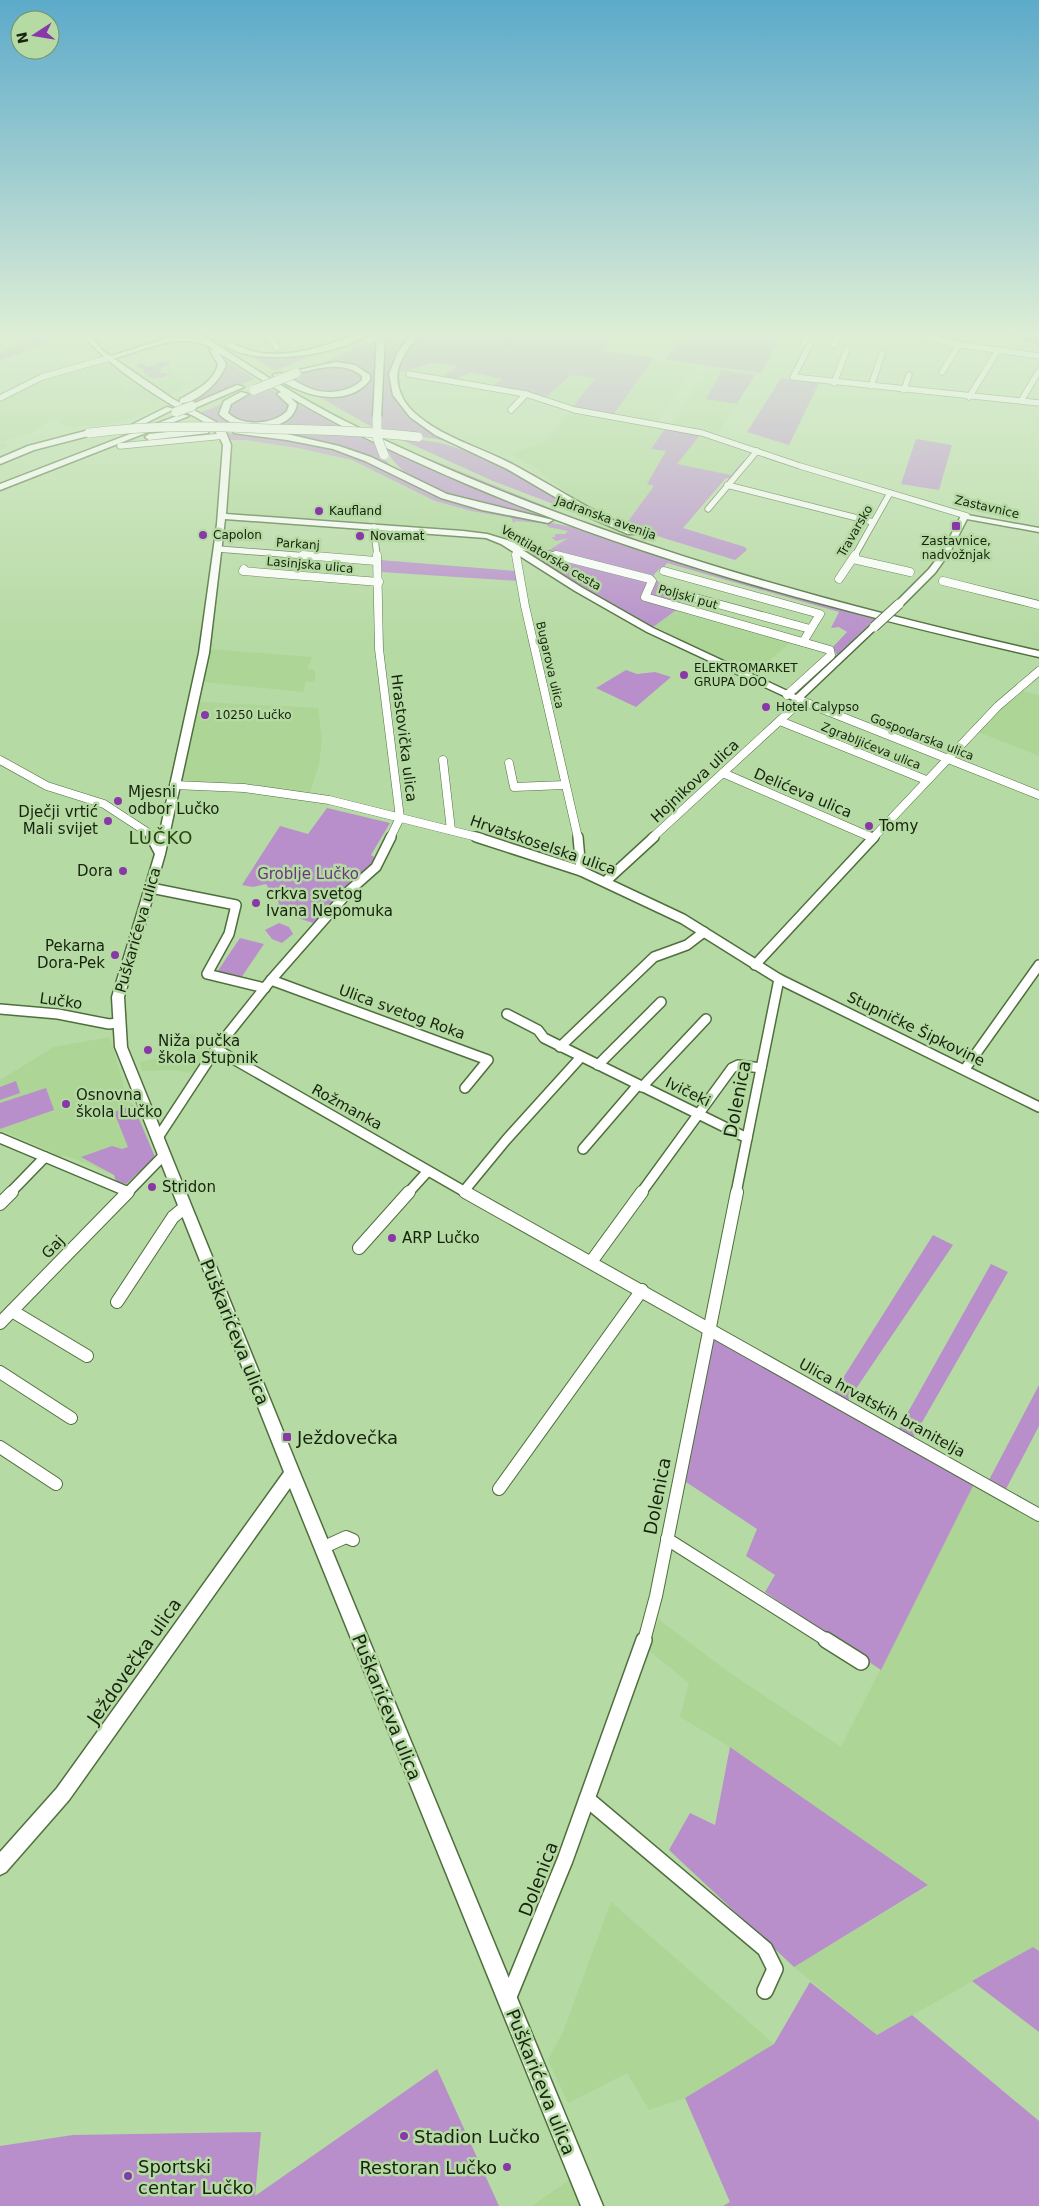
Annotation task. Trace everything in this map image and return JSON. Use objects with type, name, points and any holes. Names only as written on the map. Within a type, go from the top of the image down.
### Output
[{"type":"highway","points":[[0,461],[31,448],[78,436]]},
{"type":"highway","points":[[0,479],[113,436]]},
{"type":"highway","points":[[0,485],[121,436]]},
{"type":"highway","points":[[90,453],[128,436]]},
{"type":"highway","points":[[0,485],[90,453],[158,436]]},
{"type":"highway","points":[[280,436],[298,438],[345,450],[377,463],[431,490],[486,508],[563,524],[726,576],[766,585]]},
{"type":"highway","points":[[365,436],[400,453],[416,455]]},
{"type":"highway","name":"Jadranska avenija","points":[[374,436],[574,522],[766,585],[910,624],[1039,650]]},
{"type":"highway","points":[[377,436],[384,455],[401,472],[431,490]]},
{"type":"highway","points":[[383,436],[416,455]]},
{"type":"highway","points":[[408,436],[450,444],[500,462]]},
{"type":"highway","points":[[445,436],[500,462],[582,510],[618,527],[719,564]]},
{"type":"highway","name":"Jadranska avenija","points":[[416,455],[561,511],[719,564],[887,612],[1039,650]]},
{"type":"main road","name":"Puškarićeva ulica","points":[[224,436],[226,455],[222,516],[204,653],[160,854],[118,998],[118,1023],[121,1047],[163,1156],[322,1548],[592,2206]]},
{"type":"main road","name":"Ventilatorska cesta","points":[[222,516],[481,534],[506,543],[578,589],[650,630],[799,700]]},
{"type":"main road","name":"Zastavnice","points":[[967,516],[1039,530]]},
{"type":"main road","name":"Hojnikova ulica","points":[[799,700],[932,571],[946,552],[963,519],[967,516]]},
{"type":"main road","name":"Ježdovečka ulica","points":[[0,1866],[67,1788],[292,1473]]},
{"type":"street","points":[[120,446],[224,436]]},
{"type":"street","name":"Zastavnice","points":[[711,436],[967,516]]},
{"type":"street","points":[[708,509],[727,484],[757,452]]},
{"type":"street","points":[[727,484],[873,522]]},
{"type":"street","name":"Travarsko","points":[[839,580],[890,493]]},
{"type":"street","name":"Hrastovička ulica","points":[[157,1139],[216,1049],[268,984],[350,890],[376,867],[400,818],[379,649],[379,582],[374,527]]},
{"type":"street","name":"Poljski put","points":[[506,543],[650,578],[652,581],[645,597],[832,652],[787,695]]},
{"type":"street","name":"Parkanj","points":[[218,549],[376,561]]},
{"type":"street","name":"Bugarova ulica","points":[[516,549],[518,572],[579,842],[581,871]]},
{"type":"street","points":[[853,559],[910,572]]},
{"type":"street","name":"Lasinjska ulica","points":[[244,568],[243,571],[379,582]]},
{"type":"street","name":"Poljski put","points":[[664,571],[820,614],[803,642]]},
{"type":"street","points":[[943,581],[1039,605]]},
{"type":"street","name":"Poljski put","points":[[692,598],[810,629]]},
{"type":"street","points":[[755,965],[946,758],[998,706],[1039,672]]},
{"type":"street","name":"Hojnikova ulica","points":[[606,881],[780,721],[799,700]]},
{"type":"street","name":"Gospodarska ulica","points":[[799,700],[1039,795]]},
{"type":"street","name":"Zgrabljićeva ulica","points":[[780,721],[926,780]]},
{"type":"street","points":[[0,760],[47,786],[104,804],[144,830],[155,840],[160,854]]},
{"type":"street","name":"Hrvatskoselska ulica","points":[[443,760],[451,830]]},
{"type":"street","points":[[509,763],[513,786],[516,788],[565,784]]},
{"type":"street","name":"Delićeva ulica","points":[[723,773],[872,838]]},
{"type":"street","name":"Hrvatskoselska ulica","points":[[174,785],[273,792],[329,800],[451,830],[581,871],[606,881],[704,932],[779,979]]},
{"type":"street","points":[[144,830],[155,831],[165,828]]},
{"type":"street","points":[[151,888],[236,906],[229,934],[206,974],[268,984]]},
{"type":"street","points":[[560,1047],[654,957],[687,945],[704,932]]},
{"type":"street","points":[[965,1069],[1039,965]]},
{"type":"street","name":"Dolenica","points":[[508,2001],[562,1868],[644,1640],[656,1596],[779,979]]},
{"type":"street","name":"Stupničke Šipkovine","points":[[779,979],[1039,1106]]},
{"type":"street","name":"Ulica svetog Roka","points":[[268,984],[488,1060],[465,1088]]},
{"type":"street","points":[[598,1065],[661,1002]]},
{"type":"street","name":"Lučko","points":[[0,1009],[58,1014],[109,1024],[118,1023]]},
{"type":"street","name":"Ivičeki","points":[[507,1014],[538,1030],[544,1038],[560,1047],[746,1138]]},
{"type":"street","name":"Ivičeki","points":[[583,1149],[640,1086],[706,1018]]},
{"type":"street","name":"Rožmanka","points":[[216,1049],[708,1329]]},
{"type":"street","points":[[464,1191],[581,1057]]},
{"type":"street","points":[[591,1262],[732,1068],[738,1065],[761,1068]]},
{"type":"street","points":[[0,1138],[126,1191]]},
{"type":"street","name":"Gaj","points":[[0,1323],[126,1191],[163,1156]]},
{"type":"street","points":[[0,1204],[45,1157]]},
{"type":"street","points":[[359,1248],[428,1171]]},
{"type":"street","points":[[118,1302],[173,1217],[184,1208]]},
{"type":"street","points":[[499,1489],[642,1290]]},
{"type":"street","points":[[12,1311],[87,1356]]},
{"type":"street","name":"Ulica hrvatskih branitelja","points":[[708,1329],[1039,1515]]},
{"type":"street","points":[[0,1372],[71,1418]]},
{"type":"street","points":[[0,1447],[56,1484]]},
{"type":"street","points":[[322,1548],[346,1536],[352,1540]]},
{"type":"street","points":[[667,1539],[861,1662]]},
{"type":"street","points":[[586,1799],[765,1949],[775,1970],[765,1991]]},
{"type":"shaded area","points":[[0,436],[19,436],[3,442],[8,446],[0,450]]},
{"type":"shaded area","points":[[549,436],[660,436],[652,448],[667,451],[648,484],[654,486],[626,524],[601,514],[574,499],[535,467],[511,454],[544,442]]},
{"type":"shaded area","points":[[699,436],[706,436],[750,452],[731,475],[677,464]]},
{"type":"shaded area","points":[[230,440],[244,440],[298,448],[352,460],[435,501],[471,511],[567,529],[574,535],[548,551],[489,534],[375,526],[375,505],[371,504],[368,523],[235,514],[227,510]]},
{"type":"shaded area","points":[[679,608],[793,640],[753,675],[654,626]]},
{"type":"shaded area","points":[[209,649],[312,657],[307,669],[315,670],[315,682],[305,681],[304,692],[203,682]]},
{"type":"shaded area","points":[[1021,691],[1039,695],[1039,756],[976,731]]},
{"type":"shaded area","points":[[199,702],[318,708],[322,739],[319,765],[310,792],[181,780]]},
{"type":"shaded area","points":[[183,1034],[217,1036],[195,1073],[171,1070],[142,1071],[140,1062],[176,1054],[179,1048],[186,1045]]},
{"type":"shaded area","name":"Osnovna škola Lučko","points":[[110,1037],[125,1091],[139,1116],[155,1157],[126,1185],[116,1181],[114,1175],[73,1158],[63,1155],[59,1159],[53,1157],[52,1152],[5,1132],[0,1135],[0,1080],[54,1047]]},
{"type":"shaded area","points":[[975,1482],[1039,1518],[1039,1951],[1033,1947],[877,2035],[794,1967],[928,1886],[730,1747],[680,1717],[689,1683],[648,1650],[658,1619],[727,1671],[841,1747]]},
{"type":"shaded area","points":[[611,1902],[774,2044],[685,2098],[649,2110],[627,2073],[568,2103],[548,2060],[563,2032]]},
{"type":"shaded area","points":[[569,2180],[580,2206],[532,2206]]},
{"type":"green space","points":[[229,436],[256,436],[303,441],[352,454],[428,492],[452,501],[571,527],[705,572],[875,619],[837,655],[833,647],[847,632],[839,627],[831,628],[839,612],[667,563],[651,578],[548,551],[568,538],[556,541],[551,537],[555,537],[555,534],[565,534],[568,531],[548,527],[547,524],[516,521],[513,523],[512,518],[471,511],[435,501],[352,460],[298,448],[244,440],[230,440]]},
{"type":"green space","points":[[289,436],[361,436],[374,442],[378,452],[394,469],[337,446]]},
{"type":"green space","points":[[393,436],[441,443],[482,456],[593,519],[493,481]]},
{"type":"green space","points":[[417,436],[443,436],[460,445]]},
{"type":"green space","points":[[660,436],[699,436],[677,464],[731,475],[744,460],[747,461],[731,479],[726,478],[683,528],[745,547],[747,550],[735,560],[654,535],[626,524],[654,486],[647,484],[666,451],[651,449]]},
{"type":"green space","points":[[760,436],[793,436],[789,445]]},
{"type":"green space","points":[[916,439],[952,445],[939,490],[901,484]]},
{"type":"green space","points":[[385,447],[557,519],[461,499],[437,490],[415,479],[397,465]]},
{"type":"green space","points":[[422,456],[582,521],[710,564],[865,609],[1039,652],[820,598],[676,555],[534,505],[441,466]]},
{"type":"green space","points":[[524,550],[641,577],[649,583],[642,598],[679,608],[653,627],[649,626],[580,587]]},
{"type":"green space","points":[[380,560],[515,571],[518,581],[381,572]]},
{"type":"green space","points":[[655,580],[678,591],[675,594],[684,597],[677,605],[647,597]]},
{"type":"green space","points":[[626,670],[637,674],[655,672],[671,677],[636,707],[596,688]]},
{"type":"green space","name":"Groblje Lučko","points":[[327,808],[390,823],[371,855],[378,859],[313,923],[274,910],[279,903],[266,884],[253,887],[242,885],[280,826],[308,834]]},
{"type":"green space","points":[[279,923],[289,927],[293,934],[282,943],[272,939],[265,930]]},
{"type":"green space","points":[[240,938],[264,944],[241,978],[217,972]]},
{"type":"green space","points":[[16,1081],[20,1093],[0,1100],[0,1087]]},
{"type":"green space","points":[[46,1088],[54,1110],[0,1129],[0,1103]]},
{"type":"green space","points":[[133,1105],[155,1157],[126,1184],[116,1181],[114,1175],[81,1157],[112,1146],[122,1149],[128,1147],[114,1112]]},
{"type":"green space","points":[[933,1235],[953,1245],[847,1402],[833,1394]]},
{"type":"green space","points":[[991,1264],[1008,1272],[913,1438],[898,1430]]},
{"type":"green space","points":[[711,1341],[725,1342],[975,1482],[881,1670],[765,1592],[775,1575],[746,1556],[757,1529],[683,1480]]},
{"type":"green space","points":[[1039,1385],[1039,1426],[1006,1489],[989,1480]]},
{"type":"green space","points":[[730,1747],[928,1885],[794,1967],[669,1850],[690,1813],[715,1825]]},
{"type":"green space","points":[[1033,1947],[1039,1951],[1039,2032],[972,1981]]},
{"type":"green space","points":[[810,1982],[877,2035],[912,2015],[1039,2121],[1039,2206],[723,2206],[730,2202],[685,2098],[774,2044]]},
{"type":"green space","points":[[437,2069],[499,2206],[0,2206],[0,2146],[73,2135],[261,2132],[255,2196]]},
{"type":"place","name":"Kaufland","points":[[319,511]]},
{"type":"place","name":"Zastavnice, nadvožnjak","points":[[956,526]]},
{"type":"place","name":"Capolon","points":[[203,535]]},
{"type":"place","name":"Novamat","points":[[360,536]]},
{"type":"place","name":"ELEKTROMARKET GRUPA DOO","points":[[684,675]]},
{"type":"place","name":"Hotel Calypso","points":[[766,707]]},
{"type":"place","name":"10250 Lučko","points":[[205,715]]},
{"type":"place","name":"Mjesni odbor Lučko","points":[[118,801]]},
{"type":"place","name":"Dječji vrtić Mali svijet","points":[[108,821]]},
{"type":"place","name":"Tomy","points":[[869,826]]},
{"type":"place","name":"Dora","points":[[123,871]]},
{"type":"place","name":"crkva svetog Ivana Nepomuka","points":[[256,903]]},
{"type":"place","name":"Pekarna Dora-Pek","points":[[115,955]]},
{"type":"place","name":"Niža pučka škola Stupnik","points":[[148,1050]]},
{"type":"place","name":"Osnovna škola Lučko","points":[[66,1104]]},
{"type":"place","name":"Stridon","points":[[152,1187]]},
{"type":"place","name":"ARP Lučko","points":[[392,1238]]},
{"type":"place","name":"Ježdovečka","points":[[287,1437]]},
{"type":"place","name":"Stadion Lučko","points":[[404,2136]]},
{"type":"place","name":"Restoran Lučko","points":[[507,2167]]},
{"type":"place","name":"Sportski centar Lučko","points":[[128,2176]]},
{"type":"district","name":"LUČKO","points":[[161,837]]}]
